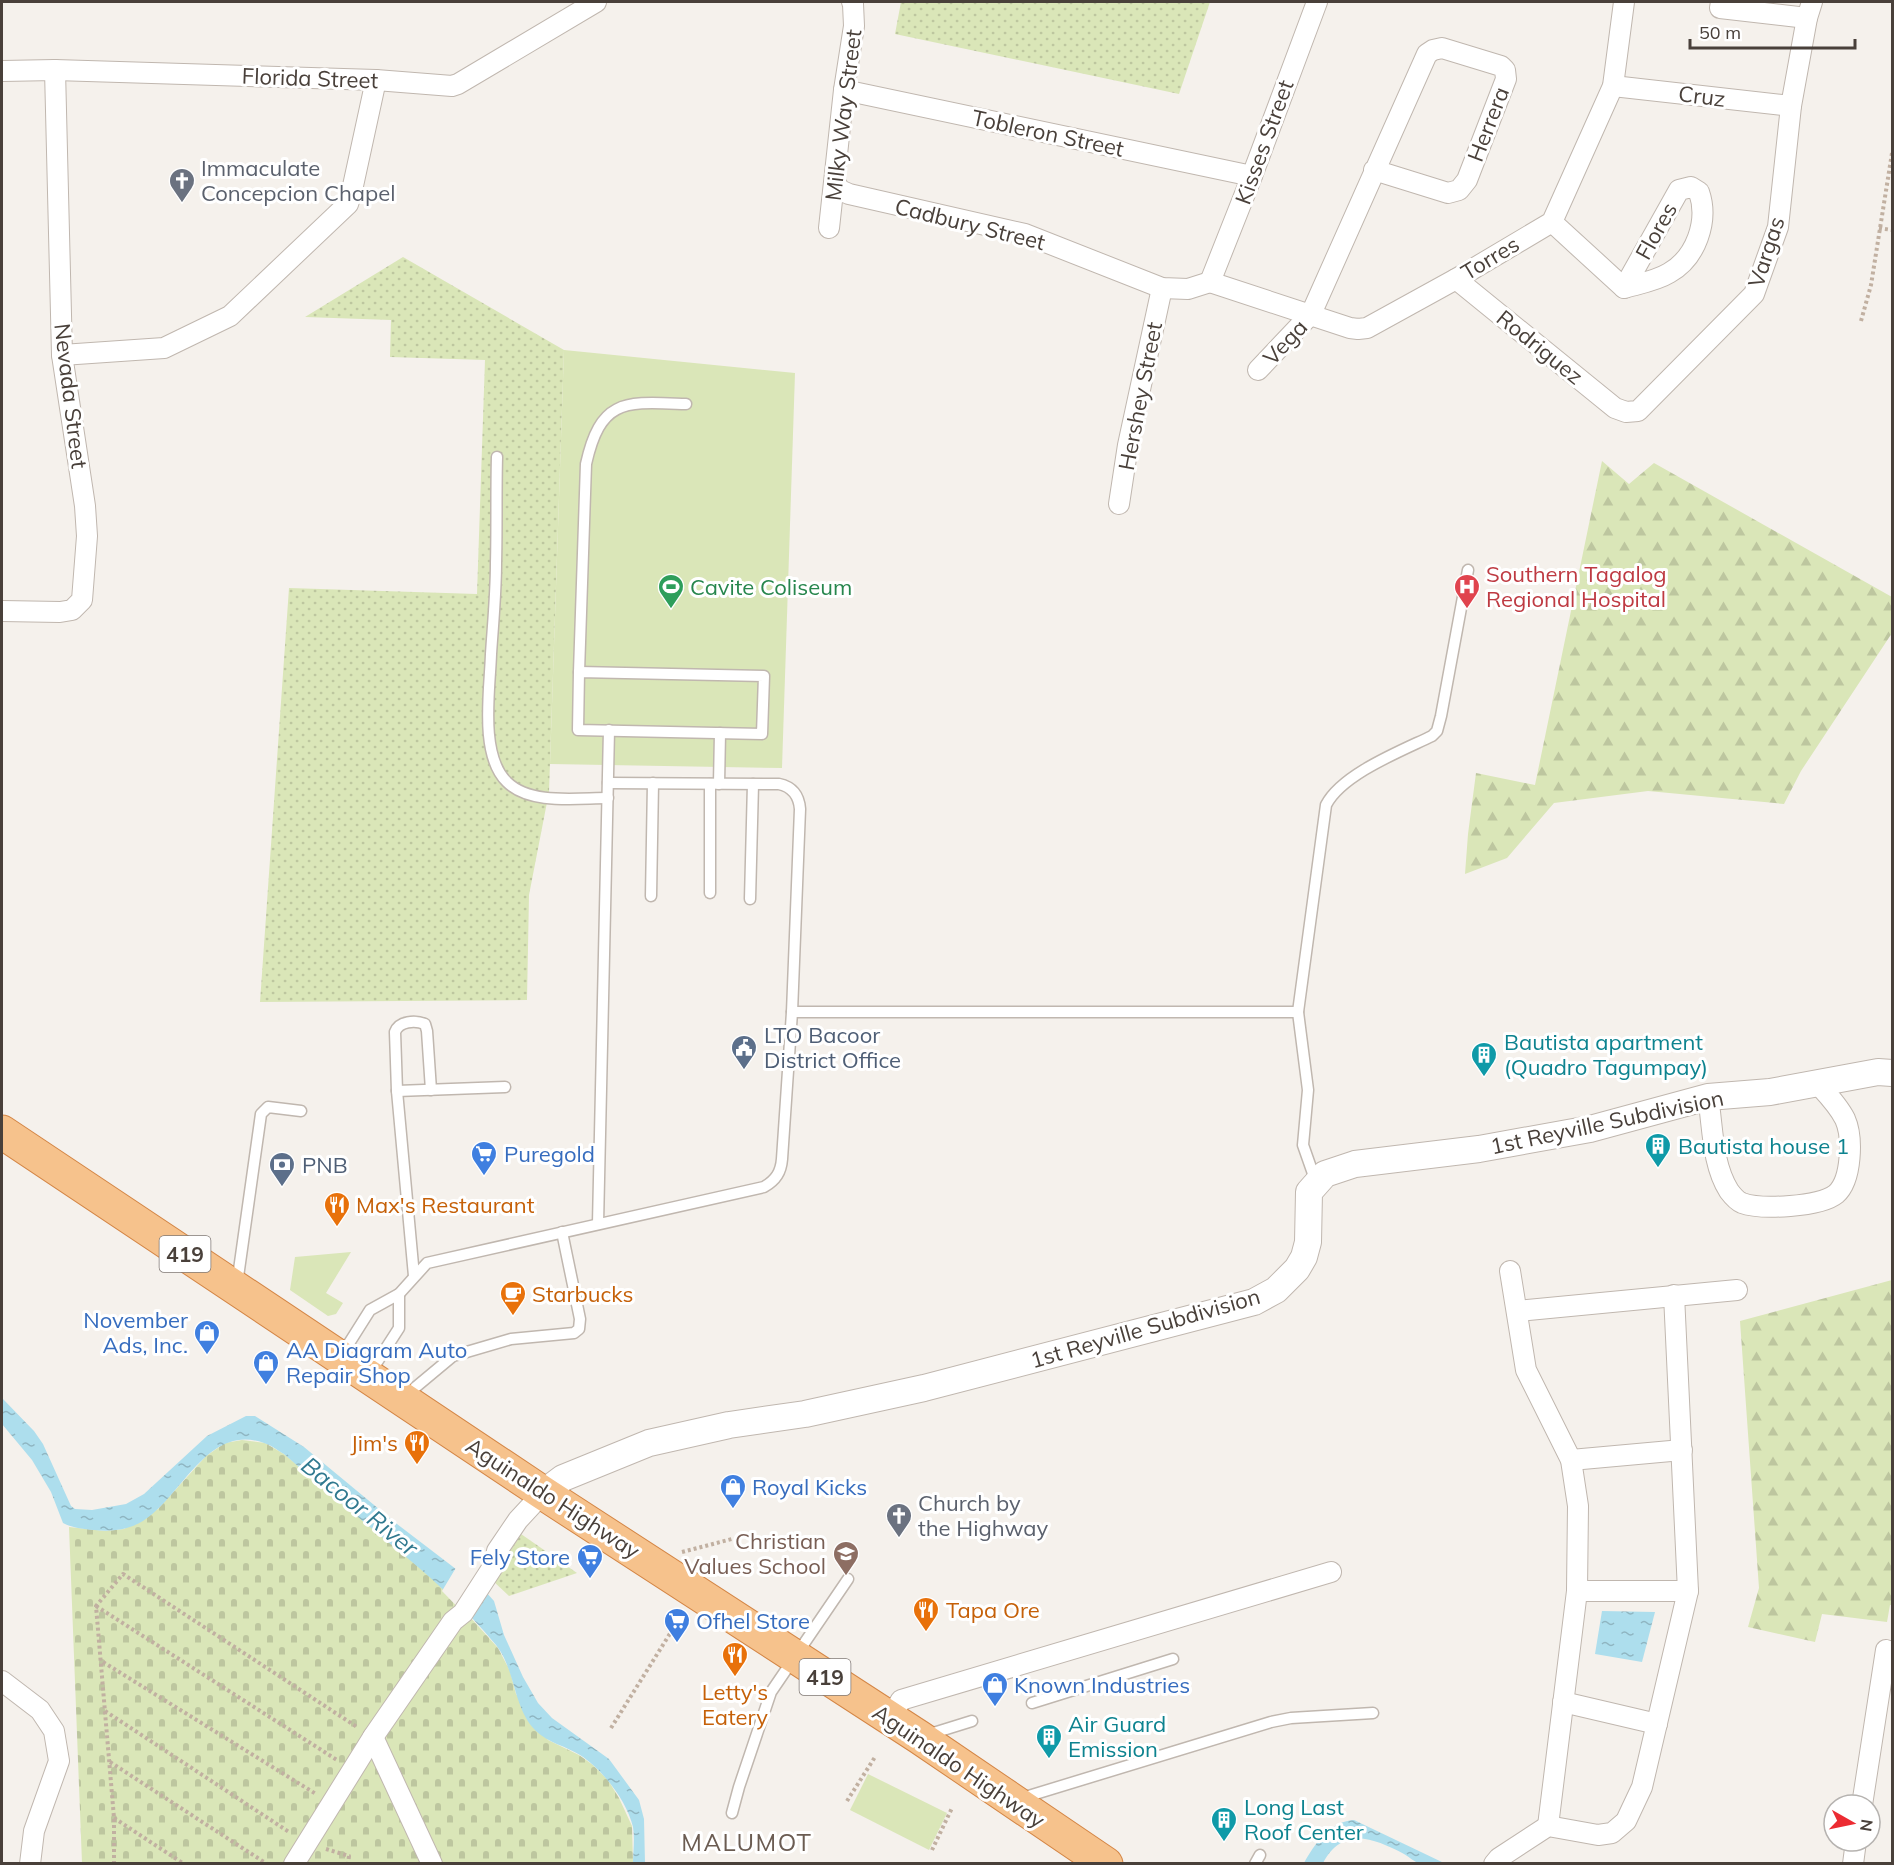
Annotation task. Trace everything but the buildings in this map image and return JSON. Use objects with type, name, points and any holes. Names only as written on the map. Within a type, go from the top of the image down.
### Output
[{"type":"highway","name":"Aguinaldo Highway","points":[[2,1132],[543,1492],[919,1737],[1106,1863]]},
{"type":"street","name":"Florida Street","points":[[2,71],[55,70],[376,80],[452,86],[596,2]]},
{"type":"street","name":"Milky Way Street","points":[[829,228],[844,90],[855,26],[852,2]]},
{"type":"street","name":"Kisses Street","points":[[1210,282],[1317,2]]},
{"type":"street","points":[[1552,222],[1612,86],[1624,2]]},
{"type":"street","points":[[1721,2],[1720,8],[1810,10]]},
{"type":"street","name":"Vargas","points":[[1626,412],[1638,411],[1754,294],[1778,227],[1791,106],[1810,10]]},
{"type":"street","name":"Herrera","points":[[1311,315],[1374,170],[1427,54],[1442,48],[1501,66],[1506,70],[1506,79],[1467,180],[1459,190],[1448,193],[1374,170]]},
{"type":"street","name":"Nevada Street","points":[[2,611],[60,612],[72,610],[82,600],[87,536],[86,506],[62,355],[55,70]]},
{"type":"street","points":[[62,355],[164,348],[230,316],[348,204],[376,80]]},
{"type":"street","name":"Cruz","points":[[1612,86],[1791,106]]},
{"type":"street","name":"Tobleron Street","points":[[844,90],[1252,176]]},
{"type":"street","name":"Cadbury Street","points":[[835,182],[840,190],[849,194],[1025,234],[1162,288],[1188,289],[1210,282]]},
{"type":"street","name":"Flores","points":[[1690,187],[1699,192],[1702,202],[1700,230],[1694,250],[1668,274],[1624,288],[1679,190],[1690,187]]},
{"type":"street","name":"Torres","points":[[1210,282],[1350,328],[1367,328],[1552,222]]},
{"type":"street","name":"Flores","points":[[1552,222],[1624,288]]},
{"type":"street","name":"Rodriguez","points":[[1456,279],[1615,408],[1626,412]]},
{"type":"street","name":"Hershey Street","points":[[1119,504],[1128,445],[1162,288]]},
{"type":"street","name":"Vega","points":[[1258,370],[1311,315]]},
{"type":"street","name":"1st Reyville Subdivision","points":[[543,1492],[563,1478],[649,1443],[729,1425],[805,1414],[924,1388],[1254,1302],[1276,1290],[1297,1269],[1304,1257],[1308,1242],[1309,1192],[1316,1182],[1325,1174],[1355,1164],[1479,1149],[1590,1129],[1708,1097],[1770,1092],[1878,1072],[1893,1073]]},
{"type":"street","points":[[1708,1097],[1718,1166],[1729,1191],[1740,1203],[1758,1207],[1815,1203],[1836,1194],[1845,1181],[1850,1157],[1846,1121],[1835,1103],[1817,1083]]},
{"type":"street","points":[[1510,1271],[1526,1370],[1571,1460],[1578,1506],[1577,1591],[1548,1826]]},
{"type":"street","points":[[1517,1311],[1737,1290]]},
{"type":"street","points":[[1494,1863],[1548,1826],[1598,1835],[1612,1833],[1626,1821],[1642,1787],[1688,1591],[1674,1295]]},
{"type":"street","points":[[1571,1460],[1682,1450]]},
{"type":"street","points":[[294,1863],[373,1737],[479,1577],[494,1565],[497,1551],[518,1520],[543,1492]]},
{"type":"street","points":[[890,1719],[901,1700],[1331,1572]]},
{"type":"street","points":[[1577,1591],[1688,1591]]},
{"type":"street","points":[[1864,1793],[1886,1650]]},
{"type":"street","points":[[2,1681],[40,1710],[54,1731],[58,1761],[34,1831],[30,1863]]},
{"type":"street","points":[[1563,1702],[1657,1724]]},
{"type":"street","points":[[373,1737],[432,1863]]},
{"type":"lane","points":[[579,672],[764,676],[762,734],[578,730],[579,672],[585,464],[591,442],[599,423],[614,410],[630,405],[686,404]]},
{"type":"lane","points":[[497,457],[496,564],[488,709],[491,751],[498,770],[506,782],[520,792],[538,798],[608,798]]},
{"type":"lane","points":[[1316,1182],[1303,1145],[1308,1090],[1298,1012],[1326,805],[1345,783],[1432,735],[1437,730],[1468,570]]},
{"type":"lane","points":[[598,1224],[609,730]]},
{"type":"lane","points":[[710,893],[715,784],[720,733]]},
{"type":"lane","points":[[340,1357],[370,1310],[399,1294],[426,1263],[764,1187],[778,1176],[782,1158],[792,1012],[799,803],[794,792],[785,785],[609,783]]},
{"type":"lane","points":[[651,896],[653,783]]},
{"type":"lane","points":[[750,899],[753,784]]},
{"type":"lane","points":[[792,1012],[1298,1012]]},
{"type":"lane","points":[[414,1276],[397,1091],[395,1032],[397,1027],[403,1023],[425,1024],[431,1089]]},
{"type":"lane","points":[[397,1091],[505,1087]]},
{"type":"lane","points":[[237,1288],[261,1114],[268,1107],[301,1111]]},
{"type":"lane","points":[[403,1398],[453,1356],[511,1339],[574,1332],[579,1329],[580,1319],[562,1232]]},
{"type":"lane","points":[[368,1375],[399,1328],[399,1294]]},
{"type":"lane","points":[[732,1813],[771,1692],[848,1579]]},
{"type":"lane","points":[[1032,1703],[1173,1659]]},
{"type":"lane","points":[[1013,1801],[1271,1722],[1291,1718],[1373,1713]]},
{"type":"lane","points":[[919,1737],[972,1721]]},
{"type":"path","points":[[1861,321],[1871,285],[1893,153]]},
{"type":"path","points":[[1879,228],[1893,230]]},
{"type":"path","points":[[679,1553],[732,1539]]},
{"type":"path","points":[[114,1863],[114,1818],[96,1606],[123,1574],[373,1737]]},
{"type":"path","points":[[96,1606],[353,1770]]},
{"type":"path","points":[[611,1728],[676,1624]]},
{"type":"path","points":[[102,1661],[332,1804]]},
{"type":"path","points":[[105,1710],[307,1844],[349,1856],[348,1863]]},
{"type":"path","points":[[847,1801],[875,1757]]},
{"type":"path","points":[[110,1762],[267,1863]]},
{"type":"path","points":[[932,1850],[952,1808]]},
{"type":"path","points":[[114,1818],[184,1863]]},
{"type":"green space","points":[[901,2],[1210,2],[1179,94],[895,34]]},
{"type":"green space","points":[[403,257],[564,350],[549,792],[529,895],[527,1000],[260,1002],[289,588],[477,594],[485,360],[390,357],[391,320],[305,317]]},
{"type":"green space","name":"Cavite Coliseum","points":[[564,350],[795,373],[782,768],[550,764]]},
{"type":"green space","points":[[1602,461],[1629,484],[1654,463],[1892,597],[1892,633],[1801,771],[1784,804],[1648,791],[1554,803],[1507,858],[1465,874],[1476,773],[1535,785]]},
{"type":"green space","points":[[351,1252],[326,1293],[343,1303],[336,1314],[328,1316],[290,1290],[295,1257]]},
{"type":"green space","points":[[1892,1280],[1892,1605],[1890,1605],[1887,1622],[1822,1614],[1815,1642],[1748,1627],[1759,1588],[1740,1321]]},
{"type":"green space","points":[[242,1440],[265,1443],[284,1454],[442,1586],[498,1648],[510,1671],[516,1694],[548,1740],[579,1755],[608,1780],[632,1826],[633,1863],[82,1863],[69,1527],[105,1531],[124,1529],[158,1509],[206,1456],[225,1443]]},
{"type":"green space","points":[[521,1534],[577,1573],[509,1596],[492,1580]]},
{"type":"green space","points":[[868,1774],[947,1813],[929,1850],[850,1810]]},
{"type":"water","name":"Bacoor River","points":[[2,1398],[34,1431],[43,1444],[71,1506],[75,1509],[92,1510],[126,1504],[144,1494],[207,1436],[246,1416],[255,1416],[304,1447],[397,1524],[486,1592],[494,1601],[504,1635],[538,1703],[552,1718],[609,1759],[639,1800],[644,1819],[645,1863],[633,1863],[633,1827],[619,1796],[597,1768],[575,1752],[546,1739],[528,1722],[503,1655],[484,1631],[431,1578],[284,1454],[264,1443],[244,1440],[227,1443],[197,1466],[157,1510],[143,1521],[113,1530],[78,1528],[63,1523],[51,1492],[32,1460],[2,1424]]},
{"type":"water","points":[[1602,1611],[1655,1612],[1642,1662],[1595,1654]]},
{"type":"water","points":[[1354,1820],[1444,1863],[1420,1864],[1381,1843],[1359,1839],[1340,1844],[1331,1851],[1323,1863],[1304,1863],[1330,1829],[1345,1821]]},
{"type":"pier","points":[[457,1566],[489,1590],[470,1620],[442,1591]]},
{"type":"place","name":"Immaculate Concepcion Chapel","points":[[182,204]]},
{"type":"place","name":"Cavite Coliseum","points":[[671,610]]},
{"type":"place","name":"Southern Tagalog Regional Hospital","points":[[1467,610]]},
{"type":"place","name":"LTO Bacoor District Office","points":[[744,1071]]},
{"type":"place","name":"Bautista apartment (Quadro Tagumpay)","points":[[1484,1078]]},
{"type":"place","name":"Bautista house 1","points":[[1658,1169]]},
{"type":"place","name":"Puregold","points":[[484,1177]]},
{"type":"place","name":"PNB","points":[[282,1188]]},
{"type":"place","name":"Max's Restaurant","points":[[337,1228]]},
{"type":"place","name":"Starbucks","points":[[513,1317]]},
{"type":"place","name":"November Ads, Inc.","points":[[207,1356]]},
{"type":"place","name":"AA Diagram Auto Repair Shop","points":[[266,1386]]},
{"type":"place","name":"Jim's","points":[[417,1466]]},
{"type":"place","name":"Royal Kicks","points":[[733,1510]]},
{"type":"place","name":"Church by the Highway","points":[[899,1539]]},
{"type":"place","name":"Christian Values School","points":[[846,1577]]},
{"type":"place","name":"Fely Store","points":[[590,1580]]},
{"type":"place","name":"Tapa Ore","points":[[926,1633]]},
{"type":"place","name":"Ofhel Store","points":[[677,1644]]},
{"type":"place","name":"Letty's Eatery","points":[[735,1678]]},
{"type":"place","name":"Known Industries","points":[[995,1708]]},
{"type":"place","name":"Air Guard Emission","points":[[1049,1760]]},
{"type":"place","name":"Long Last Roof Center","points":[[1224,1843]]},
{"type":"district","name":"MALUMOT","points":[[747,1842]]}]
